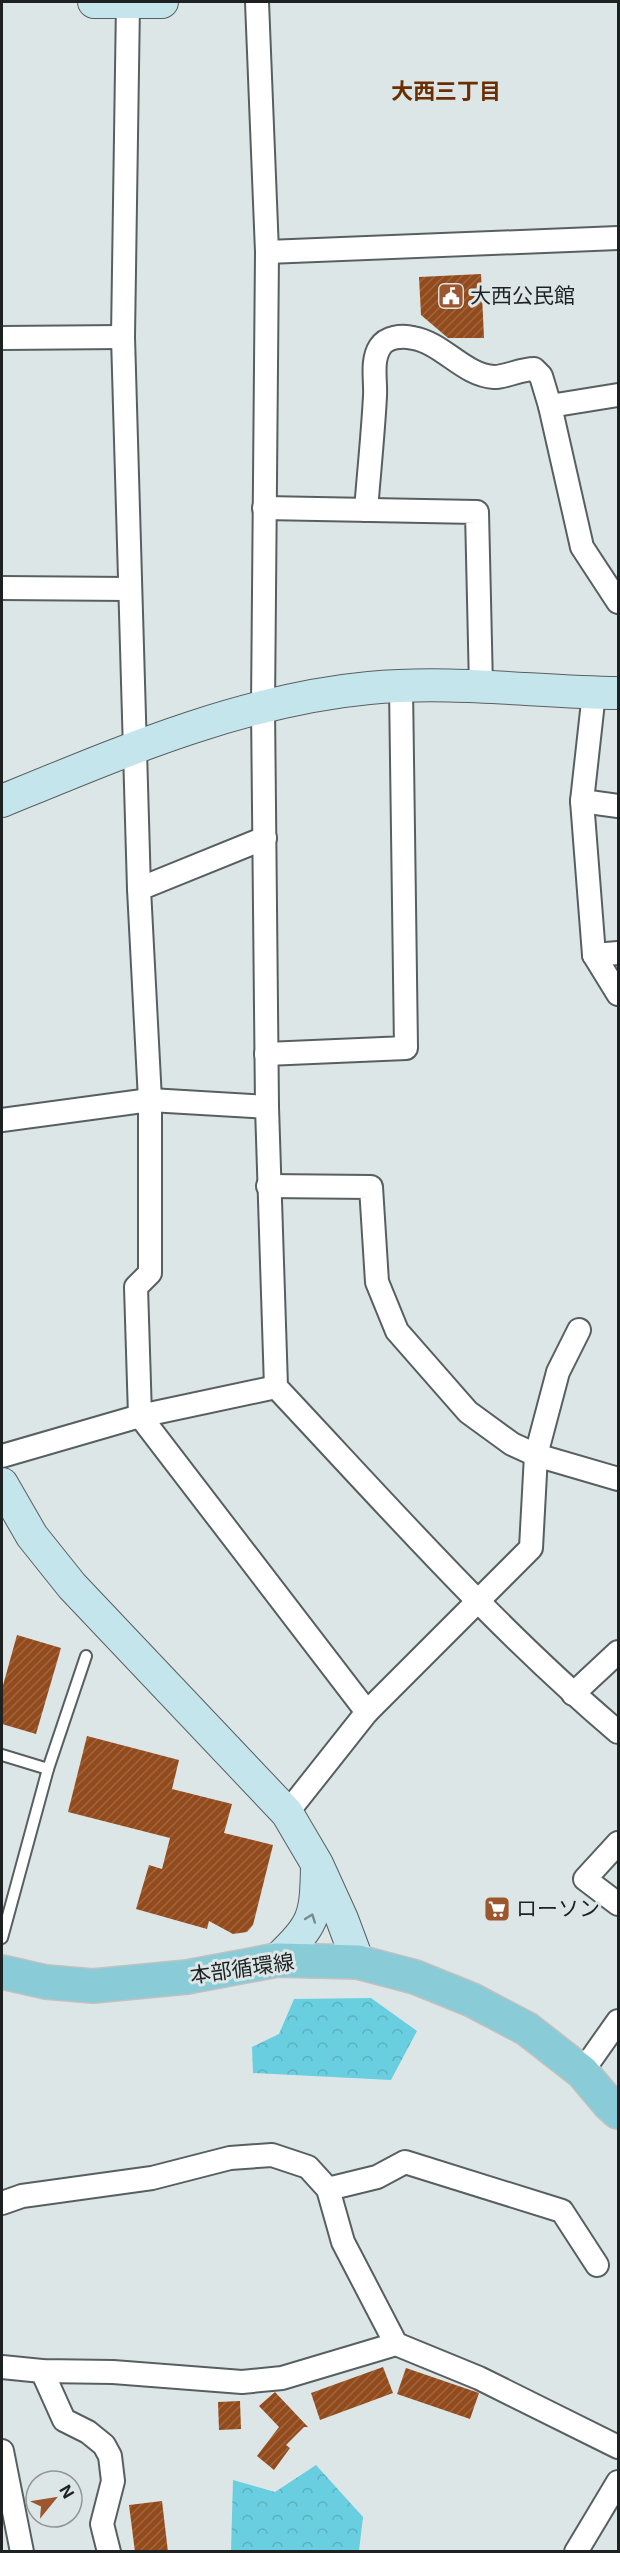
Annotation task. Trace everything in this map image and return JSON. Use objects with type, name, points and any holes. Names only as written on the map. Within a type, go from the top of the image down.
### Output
[{"type":"main road","name":"本部循環線","points":[[2,1972],[46,1982],[93,1986],[188,1977],[277,1960],[358,1962],[415,1977],[472,2000],[526,2029],[582,2072],[618,2112]]},
{"type":"street","points":[[94,2],[162,2]]},
{"type":"street","points":[[257,2],[267,252],[263,707],[268,1186],[276,1388],[477,1600],[573,1694],[618,1732]]},
{"type":"street","points":[[128,3],[123,337],[133,747],[150,1100],[150,1273],[136,1287],[140,1416],[367,1712]]},
{"type":"street","points":[[267,252],[618,238]]},
{"type":"street","points":[[2,338],[123,337]]},
{"type":"street","points":[[366,510],[375,394],[375,357],[381,345],[393,337],[413,338],[430,345],[473,371],[496,377],[522,369],[534,369],[541,376],[550,406],[582,546],[618,602]]},
{"type":"street","points":[[550,406],[618,395]]},
{"type":"street","points":[[264,508],[477,512],[481,687]]},
{"type":"street","points":[[2,588],[129,589]]},
{"type":"street","points":[[266,1054],[406,1048],[401,687]]},
{"type":"street","points":[[2,801],[133,747],[263,707],[369,688],[481,687],[606,693],[582,801],[594,955],[618,994]]},
{"type":"street","points":[[582,801],[618,806]]},
{"type":"street","points":[[139,889],[265,838]]},
{"type":"street","points":[[594,955],[618,953]]},
{"type":"street","points":[[2,1120],[150,1100],[267,1107]]},
{"type":"street","points":[[268,1186],[371,1187],[376,1282],[397,1331],[468,1412],[513,1444],[536,1455],[618,1479]]},
{"type":"street","points":[[287,1813],[367,1712],[531,1548],[536,1455],[558,1372],[579,1330]]},
{"type":"street","points":[[2,1456],[140,1416],[276,1388]]},
{"type":"street","points":[[2,1484],[32,1536],[72,1586],[287,1813],[317,1864],[342,1918],[358,1962]]},
{"type":"street","points":[[573,1694],[618,1652]]},
{"type":"street","points":[[618,1843],[585,1879],[618,1904]]},
{"type":"street","points":[[277,1960],[299,1939],[312,1921],[316,1897],[317,1864]]},
{"type":"street","points":[[582,2072],[618,2021]]},
{"type":"street","points":[[2,2203],[22,2196],[152,2178],[230,2158],[272,2155],[308,2168],[328,2189],[343,2242],[396,2344]]},
{"type":"street","points":[[328,2189],[377,2177],[405,2162],[562,2211],[597,2265]]},
{"type":"street","points":[[2,2367],[42,2371],[113,2372],[242,2382],[282,2378],[396,2344],[479,2378],[618,2447]]},
{"type":"street","points":[[42,2371],[64,2420],[88,2432],[104,2445],[110,2456],[113,2481],[102,2524],[109,2552]]},
{"type":"street","points":[[2,2451],[22,2552]]},
{"type":"street","points":[[576,2552],[618,2482]]},
{"type":"lane","points":[[2,1938],[48,1769],[86,1656]]},
{"type":"lane","points":[[2,1755],[48,1769]]},
{"type":"green space","points":[[371,1998],[417,2031],[391,2080],[253,2073],[252,2047],[279,2034],[294,1999]]},
{"type":"green space","points":[[316,2465],[363,2517],[359,2551],[231,2551],[233,2480],[275,2492]]},
{"type":"building","name":"大西公民館","points":[[481,274],[484,338],[448,338],[421,315],[419,277]]},
{"type":"building","points":[[17,1635],[61,1648],[36,1734],[2,1724],[2,1689]]},
{"type":"building","points":[[87,1736],[179,1760],[172,1789],[232,1804],[224,1833],[273,1845],[253,1925],[247,1932],[233,1934],[209,1921],[207,1929],[136,1909],[149,1865],[162,1869],[170,1838],[68,1812]]},
{"type":"building","points":[[383,2367],[393,2393],[320,2420],[311,2393]]},
{"type":"building","points":[[406,2368],[479,2393],[470,2419],[397,2394]]},
{"type":"building","points":[[275,2392],[308,2427],[304,2427],[286,2445],[290,2448],[274,2470],[257,2456],[279,2427],[259,2406]]},
{"type":"building","points":[[240,2401],[241,2429],[219,2430],[218,2402]]},
{"type":"building","points":[[162,2501],[168,2552],[135,2552],[129,2505]]},
{"type":"place","name":"大西公民館","points":[[451,296]]},
{"type":"place","name":"ローソン","points":[[497,1909]]},
{"type":"district","name":"大西三丁目","points":[[446,91]]}]
